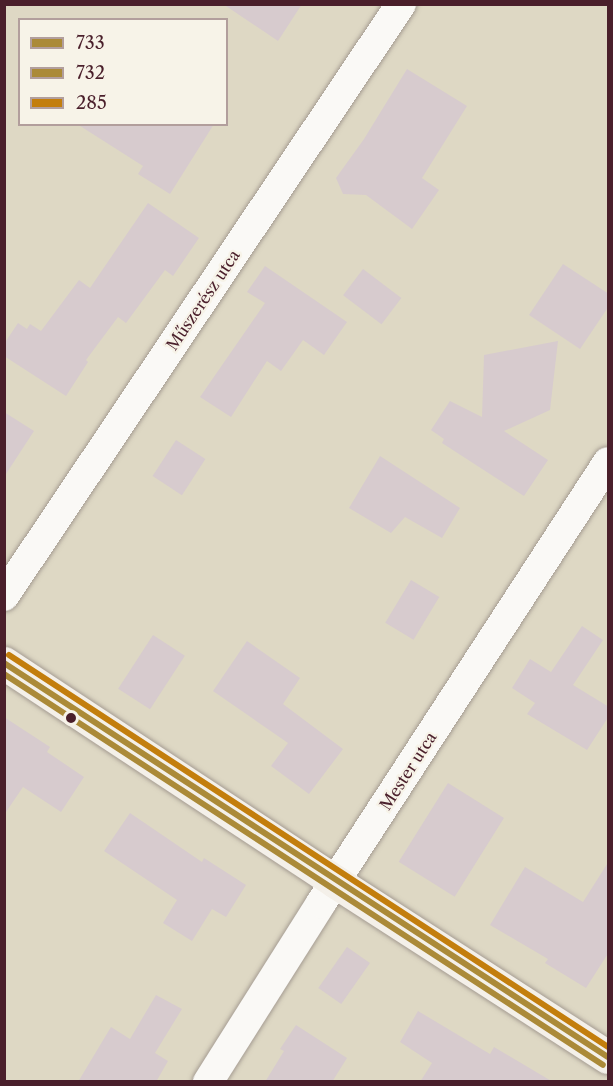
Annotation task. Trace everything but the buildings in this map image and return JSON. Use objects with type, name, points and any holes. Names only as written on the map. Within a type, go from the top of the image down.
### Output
[{"type":"street","name":"Műszerész utca","points":[[4,596],[401,4]]},
{"type":"street","name":"Mester utca","points":[[208,1082],[609,462]]},
{"type":"street","points":[[4,663],[336,882],[609,1057]]},
{"type":"transit line","name":"285","points":[[9,655],[608,1047]]},
{"type":"transit line","name":"733","points":[[4,663],[608,1057]]},
{"type":"transit line","name":"732","points":[[4,674],[603,1065]]}]
